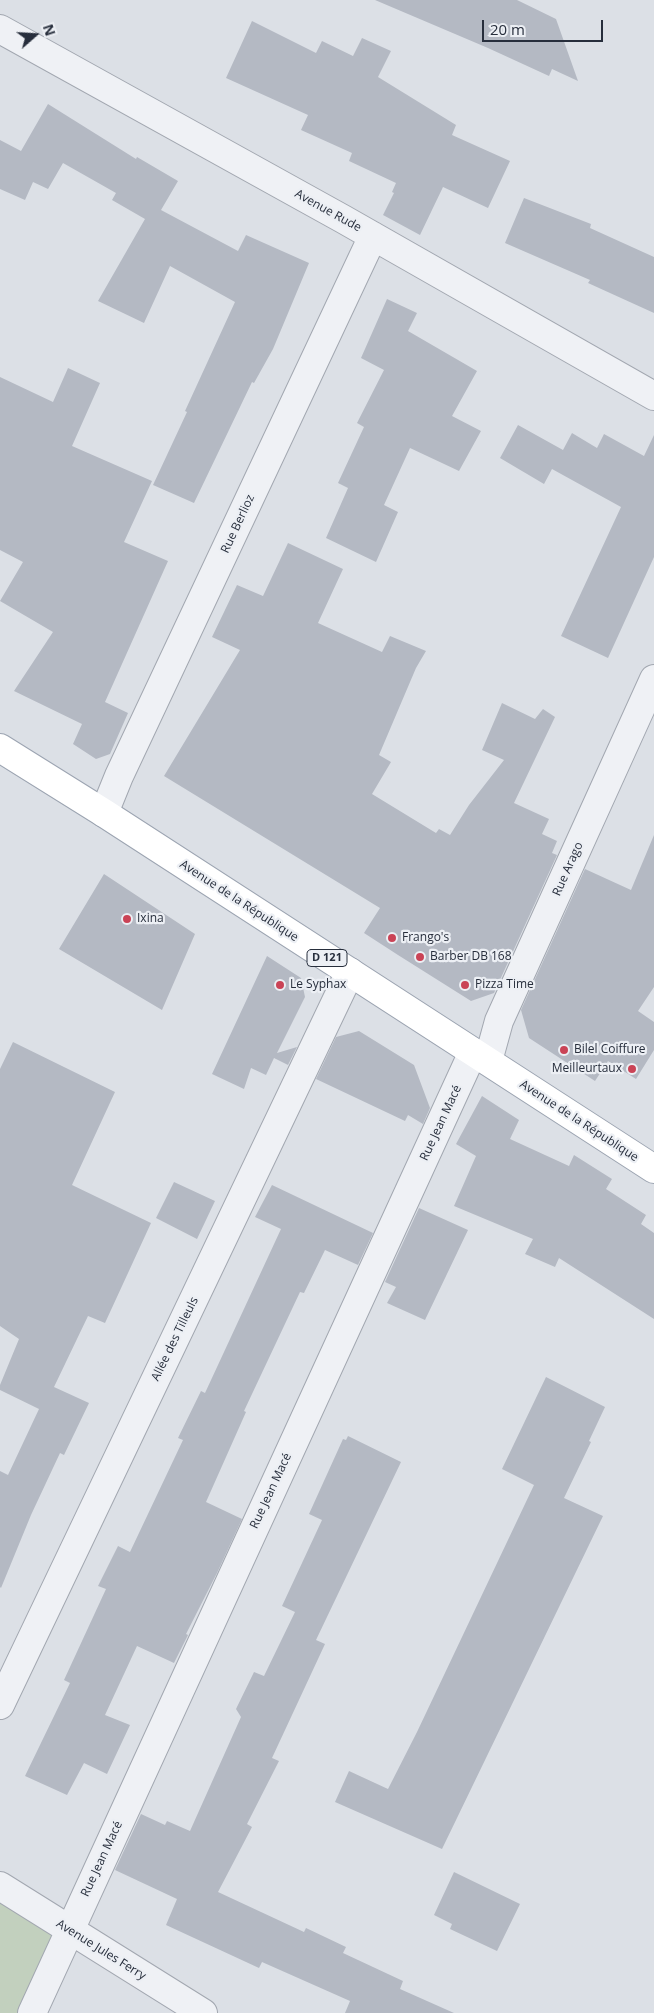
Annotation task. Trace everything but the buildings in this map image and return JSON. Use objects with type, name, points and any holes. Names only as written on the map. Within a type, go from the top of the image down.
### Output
[{"type":"main road","name":"Avenue de la République","points":[[0,748],[104,813],[654,1169]]},
{"type":"street","name":"Avenue Rude","points":[[0,29],[373,236],[654,396]]},
{"type":"street","name":"Rue Berlioz","points":[[104,813],[119,776],[373,236]]},
{"type":"street","name":"Rue Arago","points":[[481,1056],[499,1021],[654,679]]},
{"type":"street","name":"Allée des Tilleuls","points":[[0,1705],[350,972]]},
{"type":"street","name":"Rue Jean Macé","points":[[32,2013],[69,1930],[481,1056]]},
{"type":"street","name":"Avenue Jules Ferry","points":[[0,1886],[203,2013]]},
{"type":"green space","points":[[0,1886],[69,1930],[32,2013],[0,2013]]},
{"type":"place","name":"Ixina","points":[[127,919]]},
{"type":"place","name":"Frango's","points":[[392,938]]},
{"type":"place","name":"Barber DB 168","points":[[420,957]]},
{"type":"place","name":"Le Syphax","points":[[280,985]]},
{"type":"place","name":"Pizza Time","points":[[465,985]]},
{"type":"place","name":"Bilel Coiffure","points":[[564,1050]]},
{"type":"place","name":"Meilleurtaux","points":[[632,1069]]}]
